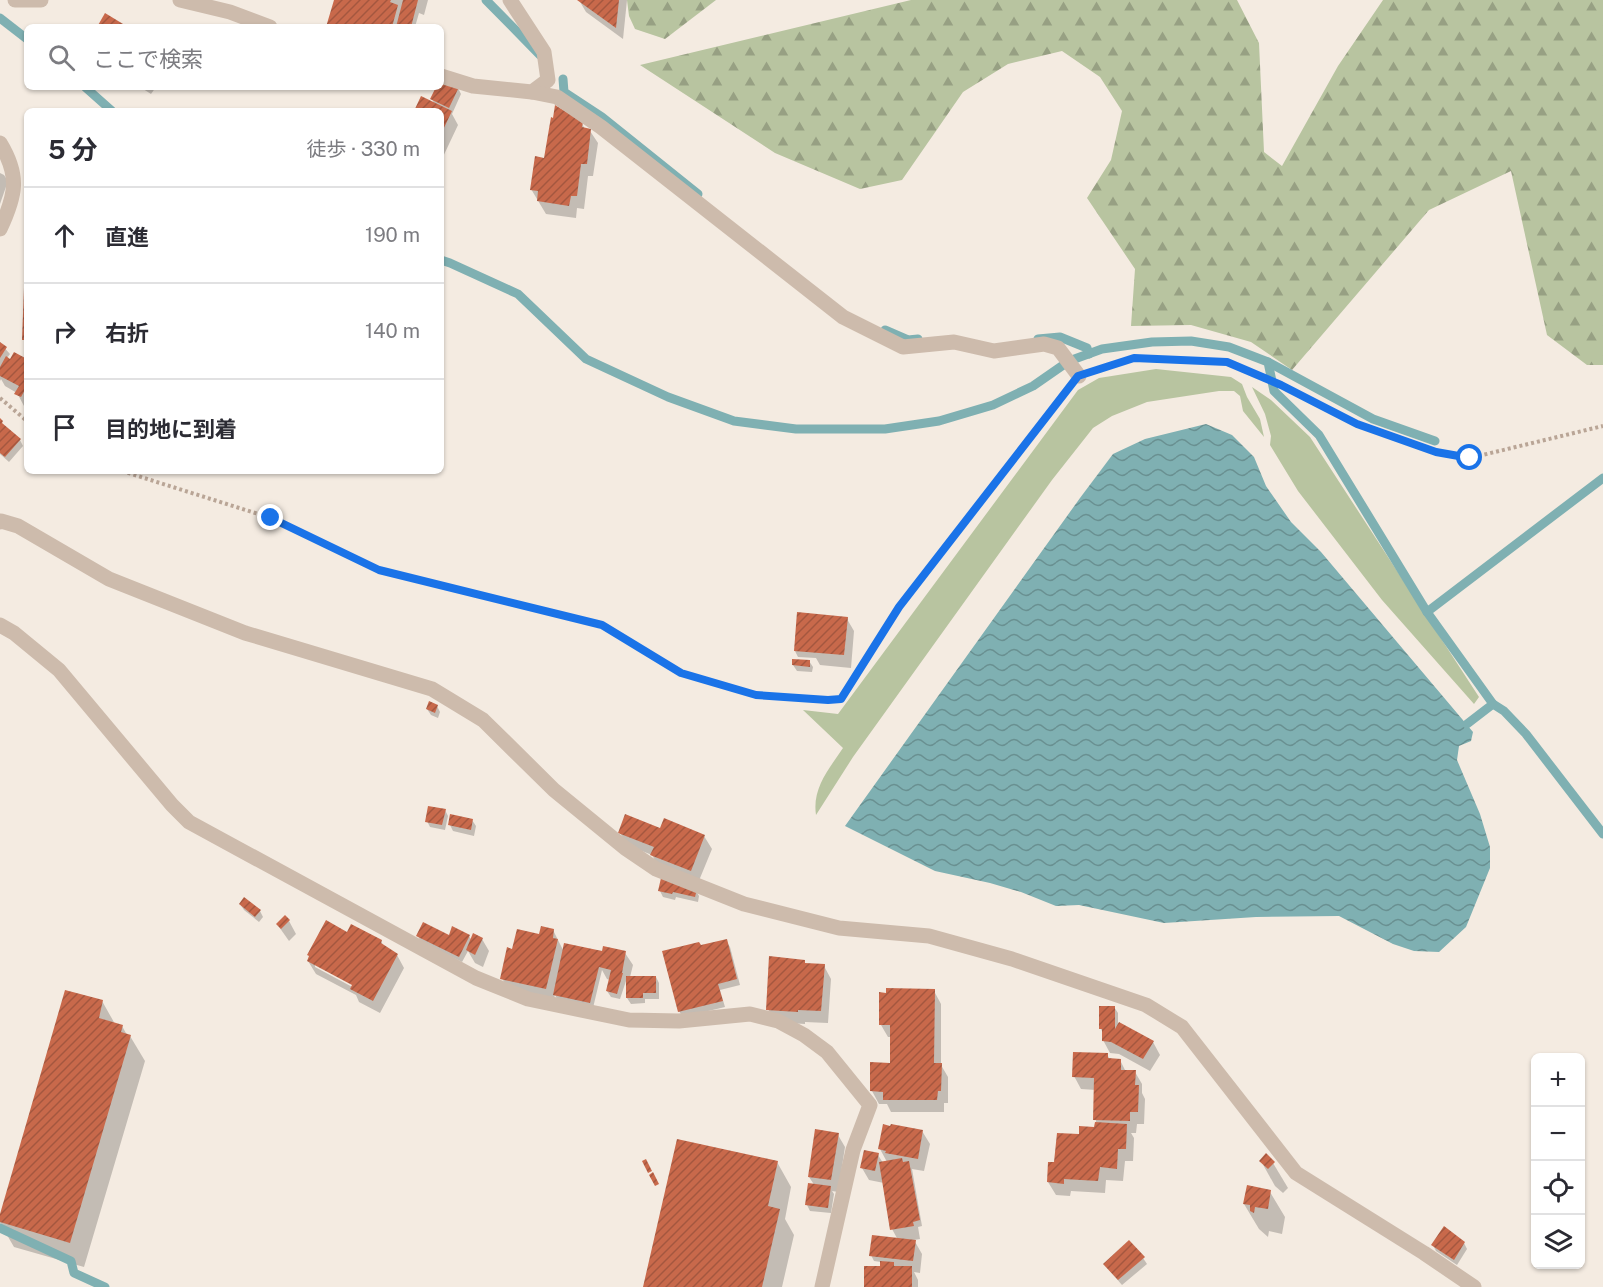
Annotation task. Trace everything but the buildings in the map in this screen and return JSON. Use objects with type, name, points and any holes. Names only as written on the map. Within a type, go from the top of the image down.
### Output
[{"type":"street","points":[[15,0],[41,0]]},
{"type":"street","points":[[180,0],[230,12],[262,24]]},
{"type":"street","points":[[510,0],[544,52],[548,80],[532,92]]},
{"type":"street","points":[[444,77],[473,86],[557,97],[584,115],[843,317],[903,347],[954,342],[994,351],[1044,344],[1058,348],[1071,366]]},
{"type":"street","points":[[0,143],[9,157],[15,176],[12,204],[0,229]]},
{"type":"street","points":[[0,521],[18,526],[109,579],[245,633],[432,689],[483,720],[554,790],[625,848],[656,869],[744,904],[840,928],[929,936],[1012,958],[1146,1005],[1182,1027],[1296,1173],[1425,1253],[1474,1287]]},
{"type":"street","points":[[0,625],[14,633],[58,670],[189,822],[476,978],[528,999],[629,1020],[680,1021],[750,1014],[778,1021],[804,1035],[826,1052],[870,1105],[853,1150],[822,1287]]},
{"type":"path","points":[[132,474],[271,518],[379,570],[602,625],[681,673],[756,695],[828,700],[841,699],[899,607],[1071,366],[1134,358],[1227,362],[1281,385],[1357,424],[1436,452],[1470,458],[1603,426]]},
{"type":"path","points":[[0,398],[24,418]]},
{"type":"green space","points":[[627,0],[716,0],[665,39],[635,29],[629,16]]},
{"type":"green space","points":[[911,0],[1237,0],[1259,43],[1264,152],[1282,166],[1338,66],[1383,0],[1603,0],[1603,365],[1587,365],[1547,335],[1511,171],[1429,210],[1292,370],[1251,342],[1191,325],[1131,326],[1135,269],[1087,198],[1111,160],[1122,111],[1100,77],[1062,51],[1008,64],[963,92],[902,180],[860,189],[775,153],[640,65]]},
{"type":"green space","points":[[1156,369],[1231,377],[1242,384],[1260,419],[1264,437],[1243,411],[1240,396],[1234,391],[1219,391],[1147,402],[1112,416],[1093,428],[1052,480],[853,757],[816,815],[815,805],[819,787],[843,748],[803,710],[838,714],[1078,390],[1099,378]]},
{"type":"green space","points":[[1252,387],[1271,400],[1310,437],[1479,697],[1474,704],[1382,600],[1298,491],[1270,445],[1271,436],[1265,414]]},
{"type":"water","points":[[1206,424],[1232,435],[1254,457],[1266,486],[1291,522],[1321,552],[1473,732],[1471,741],[1459,746],[1457,760],[1480,814],[1490,847],[1490,868],[1466,927],[1439,952],[1414,951],[1393,944],[1339,916],[1256,917],[1164,923],[1079,905],[1056,906],[990,883],[935,871],[845,826],[1113,454],[1145,439]]},
{"type":"waterway","points":[[486,0],[540,55]]},
{"type":"waterway","points":[[0,18],[24,37]]},
{"type":"waterway","points":[[563,79],[564,92],[602,117],[698,194]]},
{"type":"waterway","points":[[88,90],[109,108]]},
{"type":"waterway","points":[[444,261],[518,294],[586,359],[668,397],[734,421],[796,429],[885,429],[939,421],[993,405],[1033,386],[1069,361],[1102,349],[1152,342],[1191,341],[1229,347],[1268,362],[1274,391],[1319,435],[1427,612],[1493,704],[1467,724]]},
{"type":"waterway","points":[[885,330],[908,340],[918,339]]},
{"type":"waterway","points":[[1038,339],[1060,337],[1087,348],[1089,354]]},
{"type":"waterway","points":[[1268,362],[1373,419],[1435,441]]},
{"type":"waterway","points":[[1427,612],[1603,478]]},
{"type":"waterway","points":[[1493,704],[1504,711],[1526,734],[1603,834]]},
{"type":"waterway","points":[[0,1228],[71,1261],[74,1273],[105,1287]]},
{"type":"route","points":[[271,518],[379,570],[602,625],[681,673],[756,695],[828,700],[841,699],[899,607],[1058,400],[1078,376],[1099,368],[1134,358],[1227,362],[1281,385],[1357,424],[1436,452],[1470,458]]}]
